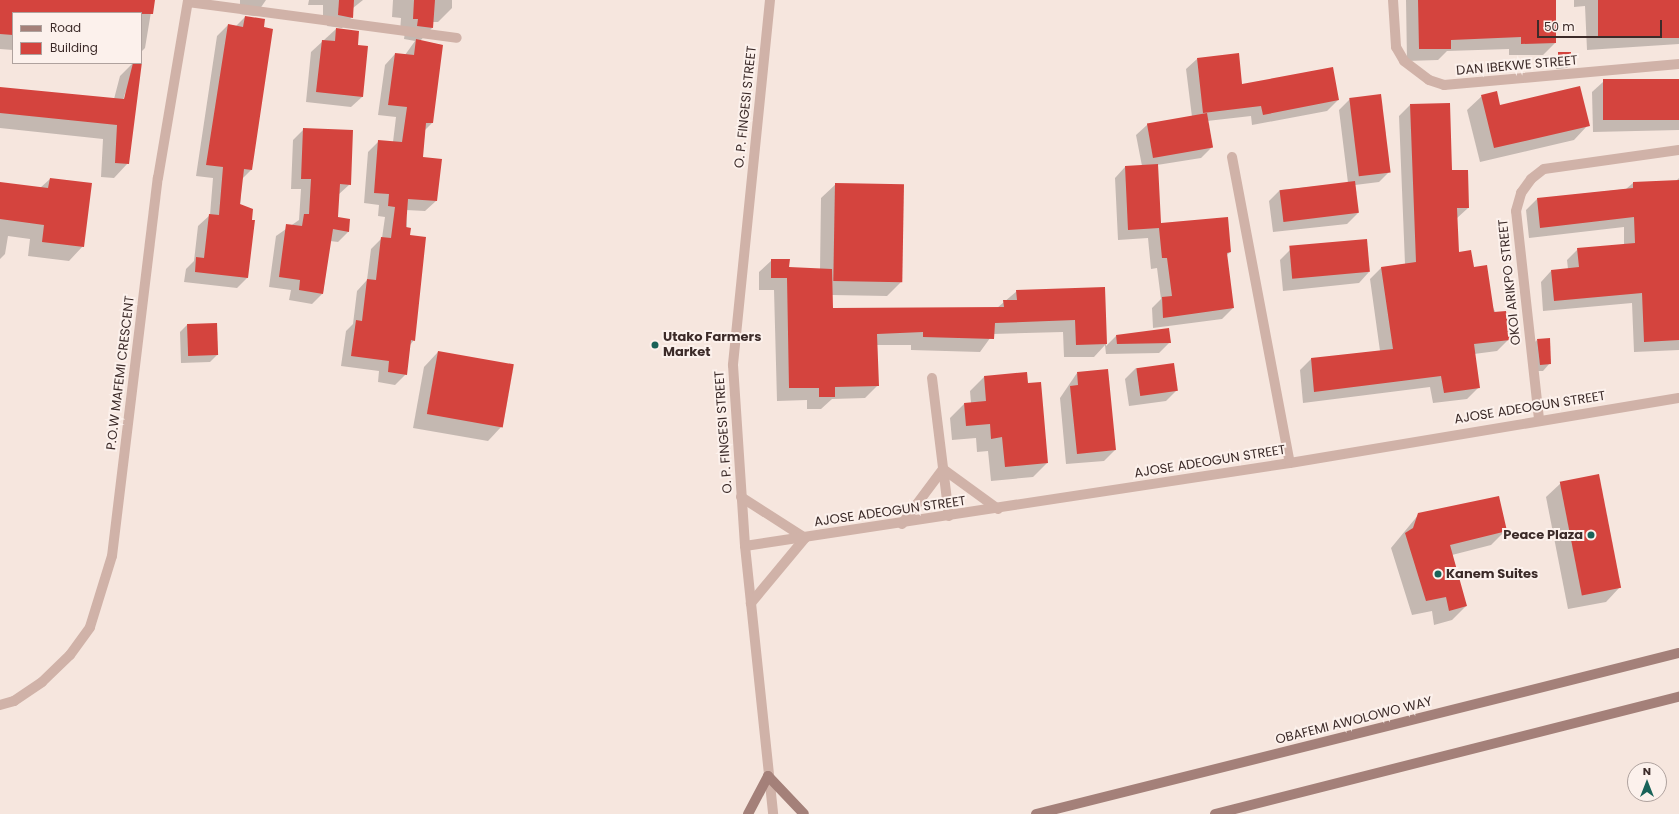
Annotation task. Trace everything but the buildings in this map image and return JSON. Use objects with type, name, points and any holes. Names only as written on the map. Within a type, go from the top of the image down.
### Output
[{"type":"main road","name":"OBAFEMI AWOLOWO WAY","points":[[1036,814],[1679,653]]},
{"type":"main road","points":[[1215,814],[1679,696]]},
{"type":"main road","points":[[748,814],[768,776],[804,814]]},
{"type":"street","name":"O. P. FINGESI STREET","points":[[770,0],[732,365],[745,546],[773,814]]},
{"type":"street","name":"DAN IBEKWE STREET","points":[[1393,0],[1396,48],[1404,61],[1429,80],[1444,85],[1679,64]]},
{"type":"street","points":[[188,1],[457,38]]},
{"type":"street","name":"P.O.W MAFEMI CRESCENT","points":[[0,705],[14,701],[42,682],[70,655],[90,627],[112,556],[158,178],[188,1]]},
{"type":"street","name":"OKOI ARIKPO STREET","points":[[1539,419],[1516,211],[1521,193],[1531,179],[1544,169],[1679,150]]},
{"type":"street","points":[[1232,157],[1290,463]]},
{"type":"street","points":[[932,378],[949,516]]},
{"type":"street","name":"AJOSE ADEOGUN STREET","points":[[745,546],[902,524],[1290,463],[1539,419],[1679,398]]},
{"type":"street","points":[[943,469],[998,509]]},
{"type":"street","points":[[902,524],[943,469]]},
{"type":"street","points":[[741,497],[805,538],[751,603]]},
{"type":"place","name":"Utako Farmers Market","points":[[655,345]]},
{"type":"place","name":"Peace Plaza","points":[[1591,535]]},
{"type":"place","name":"Kanem Suites","points":[[1438,574]]}]
